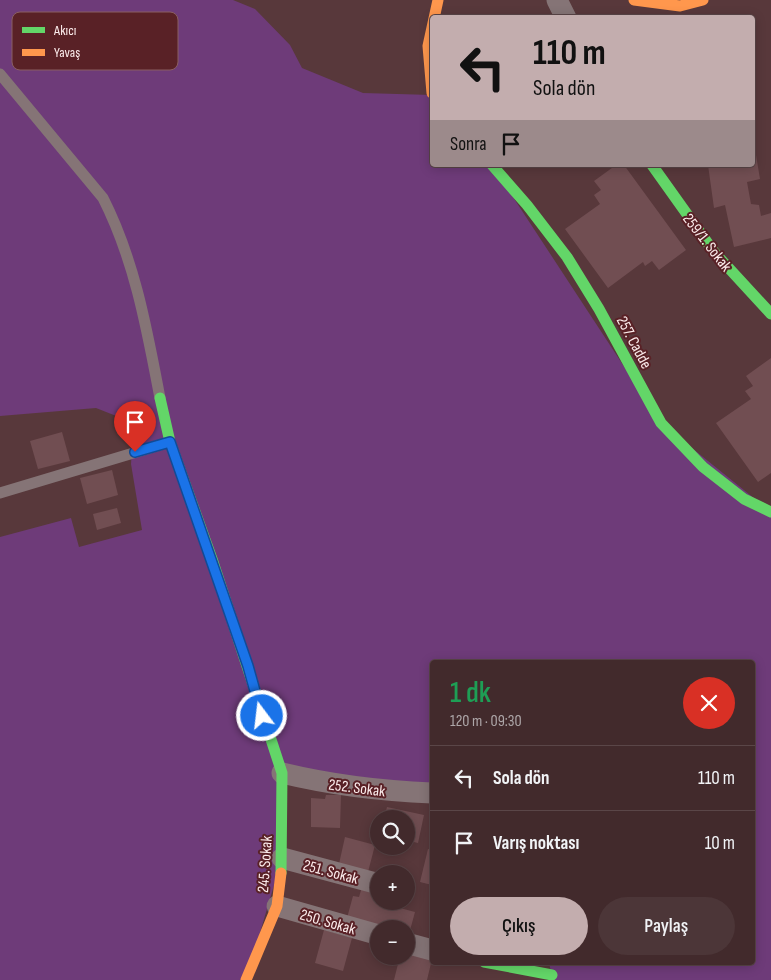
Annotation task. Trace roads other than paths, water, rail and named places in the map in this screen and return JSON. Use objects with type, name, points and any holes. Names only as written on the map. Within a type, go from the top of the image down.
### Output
[{"type":"street","points":[[433,15],[438,0]]},
{"type":"street","points":[[557,0],[564,15]]},
{"type":"street","points":[[634,0],[680,6],[702,0]]},
{"type":"street","points":[[430,28],[426,52],[430,79]]},
{"type":"street","name":"257. Cadde","points":[[494,167],[527,205],[566,257],[599,309],[661,422],[703,467],[744,499],[771,512]]},
{"type":"street","name":"259/1. Sokak","points":[[653,167],[714,252],[771,314]]},
{"type":"street","name":"245. Sokak","points":[[160,398],[170,442],[212,559],[282,773],[282,858],[276,906],[246,980]]},
{"type":"street","name":"252. Sokak","points":[[282,773],[323,782],[383,791],[430,792]]},
{"type":"street","name":"251. Sokak","points":[[282,858],[370,882]]},
{"type":"street","name":"250. Sokak","points":[[276,906],[370,932]]},
{"type":"street","points":[[415,945],[430,949]]},
{"type":"street","points":[[502,965],[551,973]]},
{"type":"lane","points":[[0,74],[103,198],[115,221],[142,301],[160,398]]},
{"type":"lane","points":[[0,493],[170,442]]}]
